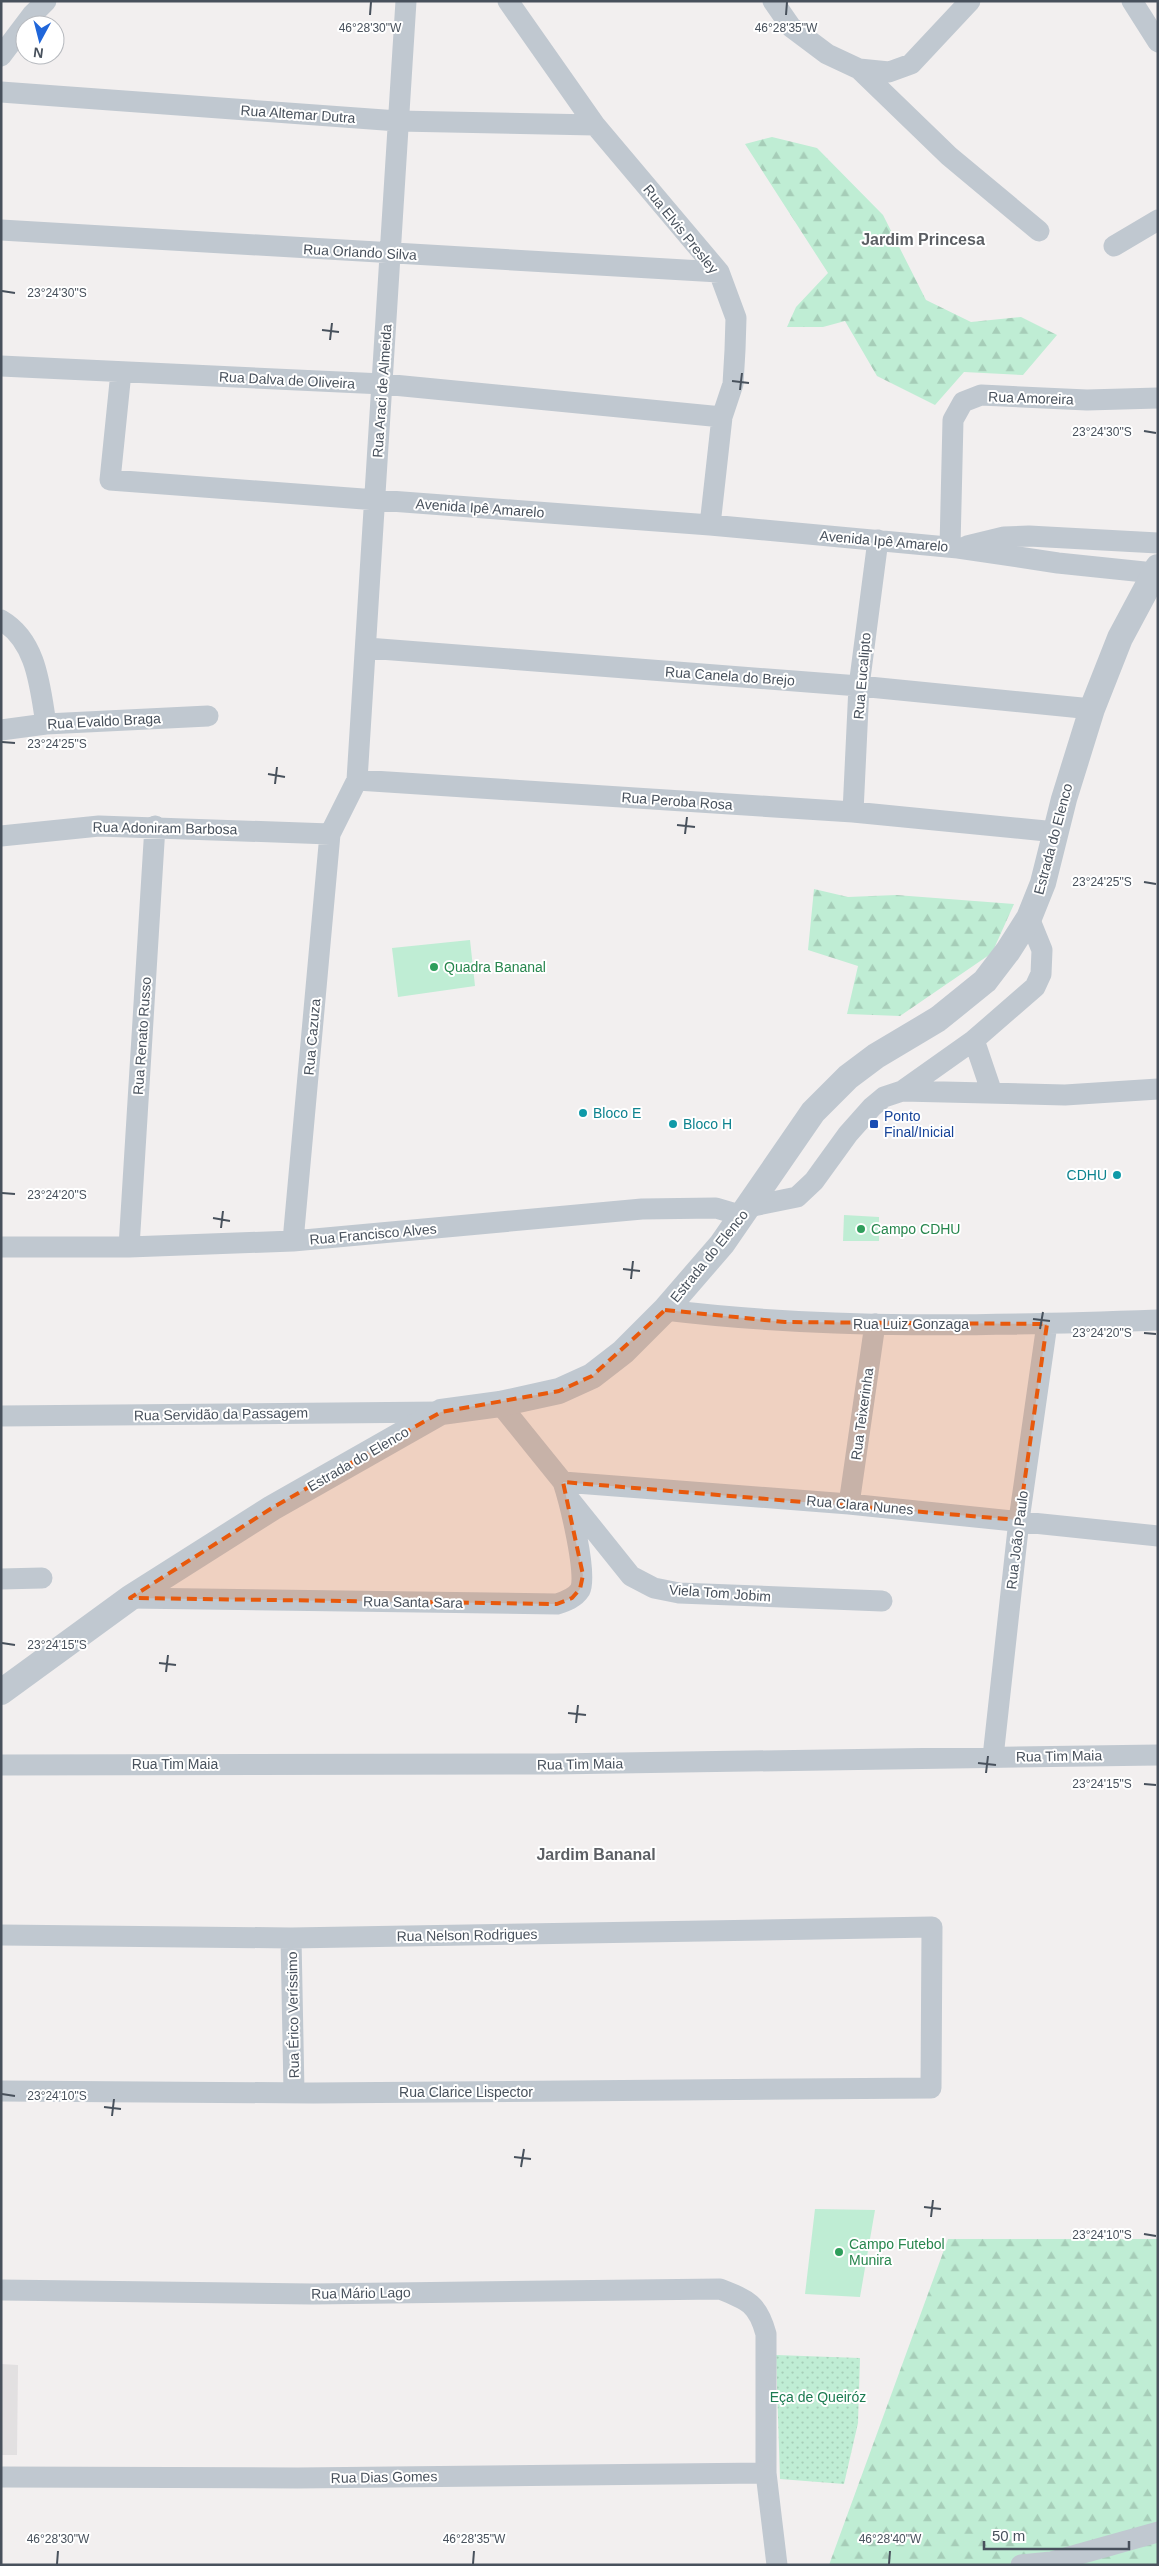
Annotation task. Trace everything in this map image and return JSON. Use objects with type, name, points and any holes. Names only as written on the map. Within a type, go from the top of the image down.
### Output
[{"type":"street","name":"Rua Araci de Almeida","points":[[357,780],[367,648],[406,1]]},
{"type":"street","name":"Rua Elvis Presley","points":[[508,1],[595,125],[719,272],[736,318],[733,384],[722,417],[710,525]]},
{"type":"street","points":[[773,1],[791,27],[827,54],[859,69],[949,156],[1039,231]]},
{"type":"street","points":[[859,69],[889,72],[911,64],[970,1]]},
{"type":"street","points":[[1132,1],[1158,42]]},
{"type":"street","points":[[1,56],[38,6]]},
{"type":"street","name":"Rua Altemar Dutra","points":[[1,92],[398,121],[595,125]]},
{"type":"street","points":[[1114,246],[1158,220]]},
{"type":"street","name":"Rua Orlando Silva","points":[[1,230],[719,272]]},
{"type":"street","name":"Rua Dalva de Oliveira","points":[[1,366],[383,384],[722,417]]},
{"type":"street","name":"Avenida Ipê Amarelo","points":[[122,372],[110,480],[710,525],[954,548],[1058,563],[1156,570]]},
{"type":"street","name":"Rua Amoreira","points":[[954,548],[953,420],[963,402],[981,396],[1107,400],[1158,398]]},
{"type":"street","name":"Avenida Ipê Amarelo","points":[[954,548],[1004,537],[1029,536],[1158,543]]},
{"type":"street","name":"Rua Eucalipto","points":[[854,812],[859,686],[878,540]]},
{"type":"street","name":"Estrada do Elenco","points":[[1,1692],[130,1598],[272,1508],[441,1412],[500,1404],[559,1391],[592,1376],[623,1352],[665,1310],[722,1244],[813,1112],[848,1077],[876,1056],[938,1019],[985,981],[1030,918],[1043,883],[1064,799],[1092,709],[1120,638],[1156,570]]},
{"type":"street","points":[[1,620],[24,642],[36,669],[46,724]]},
{"type":"street","name":"Rua Canela do Brejo","points":[[367,648],[859,686],[1092,709]]},
{"type":"street","name":"Rua Evaldo Braga","points":[[1,730],[46,724],[208,716]]},
{"type":"street","points":[[330,834],[357,780]]},
{"type":"street","name":"Rua Peroba Rosa","points":[[357,780],[854,812],[1056,832]]},
{"type":"street","name":"Rua Adoniram Barbosa","points":[[1,836],[99,826],[155,826],[330,834]]},
{"type":"street","name":"Rua Renato Russo","points":[[129,1247],[155,826]]},
{"type":"street","name":"Rua Cazuza","points":[[293,1241],[330,834]]},
{"type":"street","points":[[746,1211],[797,1197],[814,1181],[848,1134],[872,1107],[884,1097],[902,1091],[974,1040],[1035,987],[1041,974],[1042,950],[1030,918]]},
{"type":"street","points":[[974,1040],[992,1093]]},
{"type":"street","points":[[902,1091],[1065,1095],[1158,1090]]},
{"type":"street","name":"Rua Francisco Alves","points":[[1,1248],[129,1247],[293,1241],[642,1209],[716,1208],[746,1211]]},
{"type":"street","name":"Rua Luiz Gonzaga","points":[[665,1310],[785,1322],[876,1324],[1047,1324],[1158,1320]]},
{"type":"street","name":"Rua Teixerinha","points":[[850,1504],[876,1324]]},
{"type":"street","name":"Rua João Paulo","points":[[993,1757],[1019,1520],[1047,1324]]},
{"type":"street","name":"Viela Tom Jobim","points":[[500,1404],[632,1576],[654,1588],[680,1593],[882,1601]]},
{"type":"street","name":"Rua Servidão da Passagem","points":[[1,1416],[441,1412]]},
{"type":"street","name":"Rua Clara Nunes","points":[[565,1489],[850,1504],[1019,1520],[1158,1536]]},
{"type":"street","name":"Rua Santa Sara","points":[[130,1598],[557,1604],[572,1598],[580,1589],[583,1575],[565,1489]]},
{"type":"street","points":[[1,1579],[42,1578]]},
{"type":"street","name":"Rua Tim Maia","points":[[1,1764],[554,1764],[1158,1755]]},
{"type":"street","name":"Rua Nelson Rodrigues","points":[[1,1935],[291,1938],[932,1926],[931,2088]]},
{"type":"street","name":"Rua Érico Veríssimo","points":[[291,1938],[294,2092]]},
{"type":"street","name":"Rua Clarice Lispector","points":[[1,2091],[294,2092],[931,2088]]},
{"type":"street","name":"Rua Mário Lago","points":[[1,2290],[312,2294],[720,2289],[752,2303],[762,2317],[766,2334],[766,2473]]},
{"type":"street","points":[[766,2473],[777,2564],[790,2565]]},
{"type":"street","name":"Rua Dias Gomes","points":[[1,2477],[308,2478],[766,2473]]},
{"type":"street","points":[[1021,2565],[1051,2562],[1158,2532]]},
{"type":"highlighted area","points":[[665,1310],[785,1322],[1047,1324],[1019,1520],[563,1482],[583,1575],[580,1589],[572,1598],[557,1604],[130,1598],[272,1508],[441,1412],[559,1391],[592,1376]]},
{"type":"shaded area","points":[[1,2364],[18,2365],[17,2455],[1,2455]]},
{"type":"green space","points":[[772,137],[817,148],[883,215],[926,300],[971,322],[1021,317],[1057,335],[1023,375],[964,372],[935,405],[877,376],[845,321],[823,327],[787,327],[796,307],[828,273],[745,144]]},
{"type":"green space","points":[[814,889],[848,897],[896,895],[1014,904],[992,953],[900,1016],[847,1014],[858,966],[808,950]]},
{"type":"green space","name":"Quadra Bananal","points":[[470,940],[475,986],[398,997],[392,948]]},
{"type":"green space","name":"Campo CDHU","points":[[844,1215],[879,1217],[879,1241],[843,1241]]},
{"type":"green space","name":"Campo Futebol Munira","points":[[815,2209],[875,2210],[860,2297],[805,2294]]},
{"type":"green space","points":[[948,2239],[1158,2239],[1158,2565],[829,2565]]},
{"type":"green space","name":"Eça de Queiróz","points":[[776,2355],[860,2358],[858,2423],[844,2484],[780,2479]]},
{"type":"place","name":"Quadra Bananal","points":[[434,967]]},
{"type":"place","name":"Bloco E","points":[[583,1113]]},
{"type":"place","name":"Bloco H","points":[[673,1124]]},
{"type":"place","name":"Ponto Final/Inicial","points":[[874,1124]]},
{"type":"place","name":"CDHU","points":[[1117,1175]]},
{"type":"place","name":"Campo CDHU","points":[[861,1229]]},
{"type":"place","name":"Campo Futebol Munira","points":[[839,2252]]},
{"type":"district","name":"Jardim Princesa","points":[[923,239]]},
{"type":"district","name":"Jardim Bananal","points":[[596,1854]]}]
